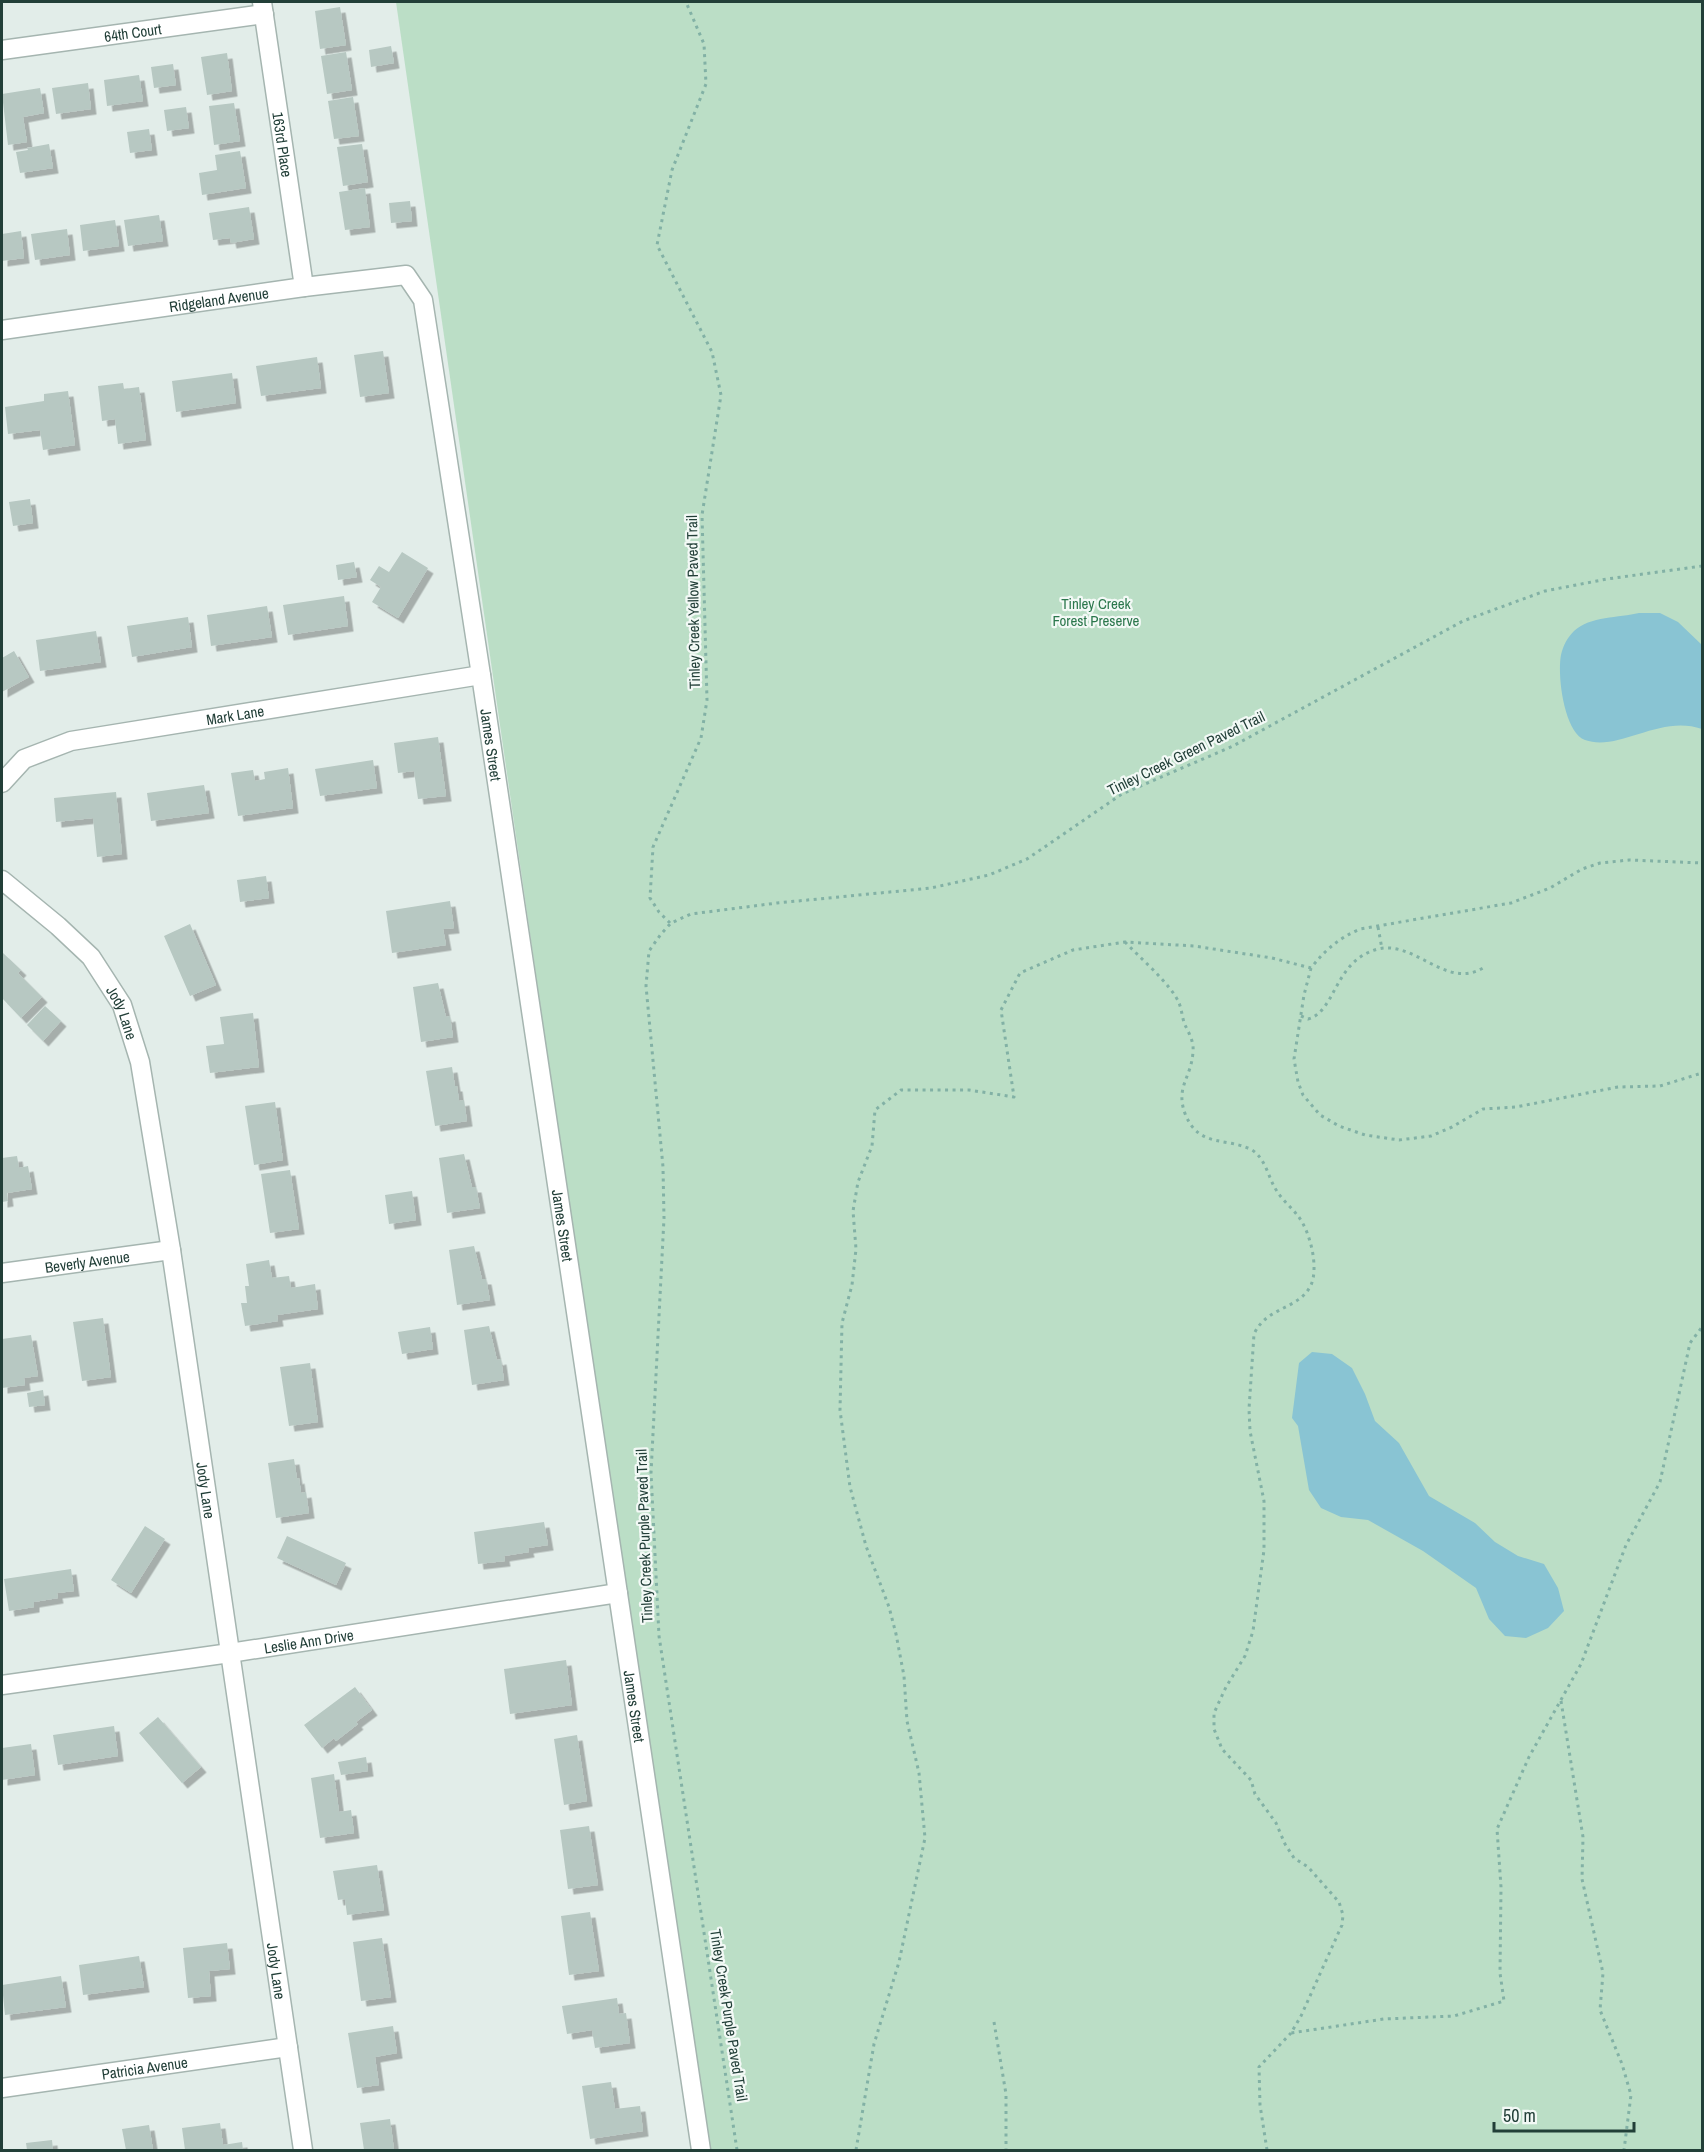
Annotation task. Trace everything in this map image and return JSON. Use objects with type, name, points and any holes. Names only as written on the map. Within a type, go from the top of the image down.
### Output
[{"type":"street","name":"64th Court","points":[[2,50],[263,8]]},
{"type":"street","name":"163rd Place","points":[[263,8],[304,287]]},
{"type":"street","name":"Ridgeland Avenue","points":[[2,330],[304,287],[406,275],[423,300]]},
{"type":"street","name":"James Street","points":[[423,300],[701,2151]]},
{"type":"street","name":"Mark Lane","points":[[2,783],[24,759],[70,741],[481,675]]},
{"type":"street","name":"Jody Lane","points":[[2,880],[58,926],[91,957],[122,1005],[140,1062],[171,1250],[303,2151]]},
{"type":"street","name":"Beverly Avenue","points":[[2,1273],[171,1250]]},
{"type":"street","name":"Leslie Ann Drive","points":[[2,1685],[230,1653],[618,1593]]},
{"type":"street","name":"Patricia Avenue","points":[[2,2088],[288,2047]]},
{"type":"path","name":"Tinley Creek Yellow Paved Trail","points":[[671,924],[650,898],[653,847],[701,738],[706,700],[702,514],[721,395],[712,352],[657,245],[672,170],[706,84],[704,44],[686,2]]},
{"type":"path","name":"Tinley Creek Green Paved Trail","points":[[671,924],[691,914],[931,888],[989,875],[1027,859],[1122,794],[1233,746],[1463,621],[1545,591],[1606,579],[1702,566]]},
{"type":"path","points":[[1702,863],[1629,860],[1600,863],[1582,869],[1551,888],[1511,903],[1360,929],[1344,935],[1326,950],[1311,968],[1296,1043],[1295,1070],[1303,1095],[1320,1115],[1339,1126],[1365,1135],[1399,1140],[1431,1136],[1483,1109],[1516,1107],[1618,1087],[1660,1086],[1702,1073]]},
{"type":"path","name":"Tinley Creek Purple Paved Trail","points":[[671,924],[649,951],[646,986],[663,1167],[664,1218],[651,1473],[659,1624],[737,2151]]},
{"type":"path","points":[[1378,927],[1382,949]]},
{"type":"path","points":[[856,2151],[874,2044],[899,1962],[925,1838],[919,1773],[907,1721],[904,1676],[896,1634],[889,1607],[866,1546],[850,1487],[840,1410],[842,1323],[852,1285],[855,1258],[853,1211],[858,1182],[872,1146],[875,1110],[901,1090],[969,1090],[1014,1097],[1001,1010],[1020,973],[1072,950],[1125,942],[1194,946],[1272,958],[1311,968]]},
{"type":"path","points":[[1125,942],[1164,983],[1179,1003],[1183,1022],[1194,1049],[1190,1070],[1182,1087],[1182,1103],[1193,1127],[1205,1137],[1253,1151],[1263,1162],[1276,1190],[1304,1225],[1314,1265],[1312,1283],[1305,1295],[1266,1316],[1258,1324],[1254,1334],[1249,1409],[1250,1431],[1264,1501],[1264,1550],[1253,1631],[1245,1656],[1226,1687],[1214,1713],[1214,1729],[1222,1749],[1251,1780],[1255,1794],[1276,1824],[1294,1858],[1308,1867],[1339,1902],[1343,1915],[1338,1935],[1301,2016],[1291,2033],[1259,2067],[1260,2105],[1267,2151]]},
{"type":"path","points":[[1301,1016],[1308,1019],[1318,1015],[1349,966],[1366,954],[1382,949],[1396,949],[1417,956],[1436,968],[1462,974],[1470,974],[1484,968]]},
{"type":"path","points":[[1291,2033],[1384,2019],[1454,2016],[1504,2001],[1500,1973],[1501,1887],[1497,1829],[1529,1757],[1581,1664],[1626,1545],[1660,1482],[1690,1343],[1702,1327]]},
{"type":"path","points":[[1560,1700],[1583,1837],[1582,1879],[1603,1973],[1600,2010],[1622,2064],[1631,2095],[1624,2151]]},
{"type":"path","points":[[994,2022],[1005,2094],[1006,2151]]},
{"type":"green space","name":"Tinley Creek Forest Preserve","points":[[396,2],[1702,2],[1702,2150],[705,2150]]},
{"type":"water","points":[[1639,613],[1660,613],[1678,622],[1702,645],[1702,729],[1671,726],[1612,741],[1585,740],[1572,726],[1561,689],[1560,664],[1564,645],[1574,631],[1588,623]]},
{"type":"water","points":[[1312,1352],[1332,1354],[1352,1368],[1375,1421],[1399,1443],[1429,1496],[1475,1523],[1495,1542],[1518,1556],[1544,1564],[1558,1588],[1564,1611],[1548,1628],[1526,1638],[1505,1636],[1489,1619],[1476,1588],[1423,1551],[1368,1520],[1341,1517],[1321,1508],[1309,1490],[1298,1426],[1292,1418],[1299,1363]]},
{"type":"building","points":[[340,7],[346,45],[320,49],[315,11]]},
{"type":"building","points":[[391,46],[394,63],[371,67],[369,50]]},
{"type":"building","points":[[346,52],[352,90],[327,94],[321,56]]},
{"type":"building","points":[[227,53],[232,91],[207,95],[201,57]]},
{"type":"building","points":[[173,64],[176,85],[154,88],[151,67]]},
{"type":"building","points":[[139,75],[143,101],[107,106],[104,80]]},
{"type":"building","points":[[88,83],[91,109],[56,114],[52,88]]},
{"type":"building","points":[[40,88],[44,113],[23,117],[27,142],[8,145],[2,94]]},
{"type":"building","points":[[353,97],[359,136],[334,139],[328,101]]},
{"type":"building","points":[[234,103],[240,141],[214,145],[209,106]]},
{"type":"building","points":[[186,107],[189,128],[167,131],[164,110]]},
{"type":"building","points":[[149,129],[152,150],[130,153],[127,132]]},
{"type":"building","points":[[49,144],[53,168],[20,173],[16,152]]},
{"type":"building","points":[[362,144],[368,182],[343,186],[337,147]]},
{"type":"building","points":[[240,151],[246,188],[202,195],[199,173],[217,170],[215,155]]},
{"type":"building","points":[[365,188],[370,227],[345,230],[339,192]]},
{"type":"building","points":[[410,201],[412,221],[391,223],[389,203]]},
{"type":"building","points":[[249,207],[254,239],[231,243],[230,238],[213,240],[209,213]]},
{"type":"building","points":[[159,215],[163,241],[128,246],[124,220]]},
{"type":"building","points":[[115,220],[119,246],[83,251],[80,225]]},
{"type":"building","points":[[67,229],[70,255],[35,260],[31,234]]},
{"type":"building","points":[[21,231],[24,258],[2,261],[2,234]]},
{"type":"building","points":[[383,351],[389,393],[360,397],[354,355]]},
{"type":"building","points":[[317,357],[321,388],[261,396],[256,366]]},
{"type":"building","points":[[232,373],[236,403],[176,412],[172,381]]},
{"type":"building","points":[[123,383],[124,389],[139,387],[146,440],[118,444],[115,419],[102,421],[98,386]]},
{"type":"building","points":[[68,391],[75,445],[43,450],[40,430],[8,434],[5,407],[44,401],[44,394]]},
{"type":"building","points":[[30,499],[33,523],[13,526],[9,502]]},
{"type":"building","points":[[402,552],[428,568],[398,618],[372,602],[381,587],[370,580],[379,566],[389,572]]},
{"type":"building","points":[[354,562],[357,577],[338,580],[336,565]]},
{"type":"building","points":[[344,596],[348,626],[288,635],[283,605]]},
{"type":"building","points":[[267,606],[272,637],[211,646],[207,615]]},
{"type":"building","points":[[188,617],[192,647],[132,657],[127,626]]},
{"type":"building","points":[[96,631],[101,662],[40,671],[36,640]]},
{"type":"building","points":[[14,651],[29,677],[2,692],[2,658]]},
{"type":"building","points":[[438,737],[446,796],[418,799],[414,771],[398,773],[394,743]]},
{"type":"building","points":[[373,760],[377,788],[320,796],[315,769]]},
{"type":"building","points":[[288,768],[293,808],[238,816],[231,773],[253,770],[255,781],[265,779],[264,772]]},
{"type":"building","points":[[204,785],[209,813],[151,821],[147,793]]},
{"type":"building","points":[[116,792],[122,854],[97,857],[93,818],[56,822],[54,798]]},
{"type":"building","points":[[266,876],[269,898],[240,902],[237,880]]},
{"type":"building","points":[[450,901],[454,928],[443,929],[446,945],[392,953],[386,911]]},
{"type":"building","points":[[190,924],[216,985],[190,996],[164,936]]},
{"type":"building","points":[[3,953],[21,970],[18,973],[42,997],[21,1018],[2,998]]},
{"type":"building","points":[[438,983],[446,1017],[450,1016],[453,1037],[421,1042],[413,987]]},
{"type":"building","points":[[45,1006],[61,1021],[43,1041],[27,1025]]},
{"type":"building","points":[[253,1013],[259,1067],[210,1073],[206,1046],[224,1044],[220,1017]]},
{"type":"building","points":[[452,1067],[459,1101],[464,1100],[467,1121],[435,1126],[426,1071]]},
{"type":"building","points":[[275,1102],[283,1160],[254,1165],[245,1106]]},
{"type":"building","points":[[464,1154],[472,1187],[476,1187],[480,1208],[447,1213],[439,1158]]},
{"type":"building","points":[[17,1156],[19,1168],[28,1166],[32,1189],[7,1193],[8,1201],[2,1202],[2,1158]]},
{"type":"building","points":[[290,1170],[299,1229],[270,1233],[261,1174]]},
{"type":"building","points":[[412,1191],[416,1220],[389,1224],[385,1195]]},
{"type":"building","points":[[474,1246],[482,1279],[486,1279],[490,1300],[457,1305],[449,1250]]},
{"type":"building","points":[[269,1260],[272,1278],[289,1276],[291,1288],[315,1284],[318,1309],[277,1315],[278,1321],[245,1326],[241,1303],[247,1303],[245,1286],[249,1286],[246,1264]]},
{"type":"building","points":[[103,1318],[111,1377],[82,1381],[73,1322]]},
{"type":"building","points":[[489,1326],[497,1360],[501,1359],[504,1380],[472,1385],[464,1330]]},
{"type":"building","points":[[430,1327],[433,1349],[402,1354],[398,1332]]},
{"type":"building","points":[[31,1335],[38,1376],[24,1378],[25,1385],[2,1388],[2,1339]]},
{"type":"building","points":[[310,1363],[318,1422],[289,1426],[280,1367]]},
{"type":"building","points":[[43,1390],[45,1405],[29,1407],[27,1393]]},
{"type":"building","points":[[294,1459],[301,1493],[306,1492],[309,1513],[276,1518],[268,1463]]},
{"type":"building","points":[[544,1522],[548,1545],[528,1548],[529,1552],[504,1556],[505,1561],[478,1564],[474,1532]]},
{"type":"building","points":[[145,1526],[165,1539],[131,1593],[111,1580]]},
{"type":"building","points":[[287,1536],[346,1563],[336,1585],[277,1558]]},
{"type":"building","points":[[71,1569],[74,1591],[57,1593],[58,1598],[34,1602],[34,1607],[9,1611],[4,1579]]},
{"type":"building","points":[[566,1660],[572,1705],[510,1714],[504,1669]]},
{"type":"building","points":[[355,1687],[372,1710],[336,1741],[334,1738],[322,1748],[304,1725]]},
{"type":"building","points":[[158,1717],[201,1767],[182,1783],[139,1733]]},
{"type":"building","points":[[114,1726],[118,1756],[58,1765],[53,1735]]},
{"type":"building","points":[[577,1735],[587,1801],[564,1805],[554,1739]]},
{"type":"building","points":[[31,1744],[35,1775],[2,1780],[2,1748]]},
{"type":"building","points":[[366,1757],[368,1771],[341,1775],[338,1762]]},
{"type":"building","points":[[334,1774],[339,1812],[351,1810],[354,1833],[320,1838],[311,1778]]},
{"type":"building","points":[[589,1826],[598,1885],[568,1889],[560,1830]]},
{"type":"building","points":[[377,1865],[384,1910],[347,1915],[345,1899],[338,1900],[333,1871]]},
{"type":"building","points":[[590,1912],[599,1971],[569,1975],[561,1916]]},
{"type":"building","points":[[382,1938],[391,1997],[361,2001],[353,1942]]},
{"type":"building","points":[[227,1943],[230,1969],[209,1971],[211,1996],[188,1998],[183,1948]]},
{"type":"building","points":[[139,1956],[144,1987],[83,1995],[79,1965]]},
{"type":"building","points":[[61,1976],[66,2007],[5,2015],[2,1985]]},
{"type":"building","points":[[617,1998],[619,2014],[626,2013],[630,2043],[595,2048],[592,2030],[567,2034],[562,2006]]},
{"type":"building","points":[[393,2026],[397,2053],[375,2057],[379,2085],[357,2088],[348,2033]]},
{"type":"building","points":[[611,2082],[615,2109],[640,2106],[643,2131],[590,2139],[582,2086]]},
{"type":"building","points":[[390,2119],[394,2150],[364,2150],[360,2123]]},
{"type":"building","points":[[220,2123],[223,2145],[242,2142],[243,2150],[185,2150],[182,2128]]},
{"type":"building","points":[[149,2125],[153,2150],[126,2150],[122,2129]]},
{"type":"building","points":[[52,2140],[53,2150],[27,2150],[26,2143]]}]
